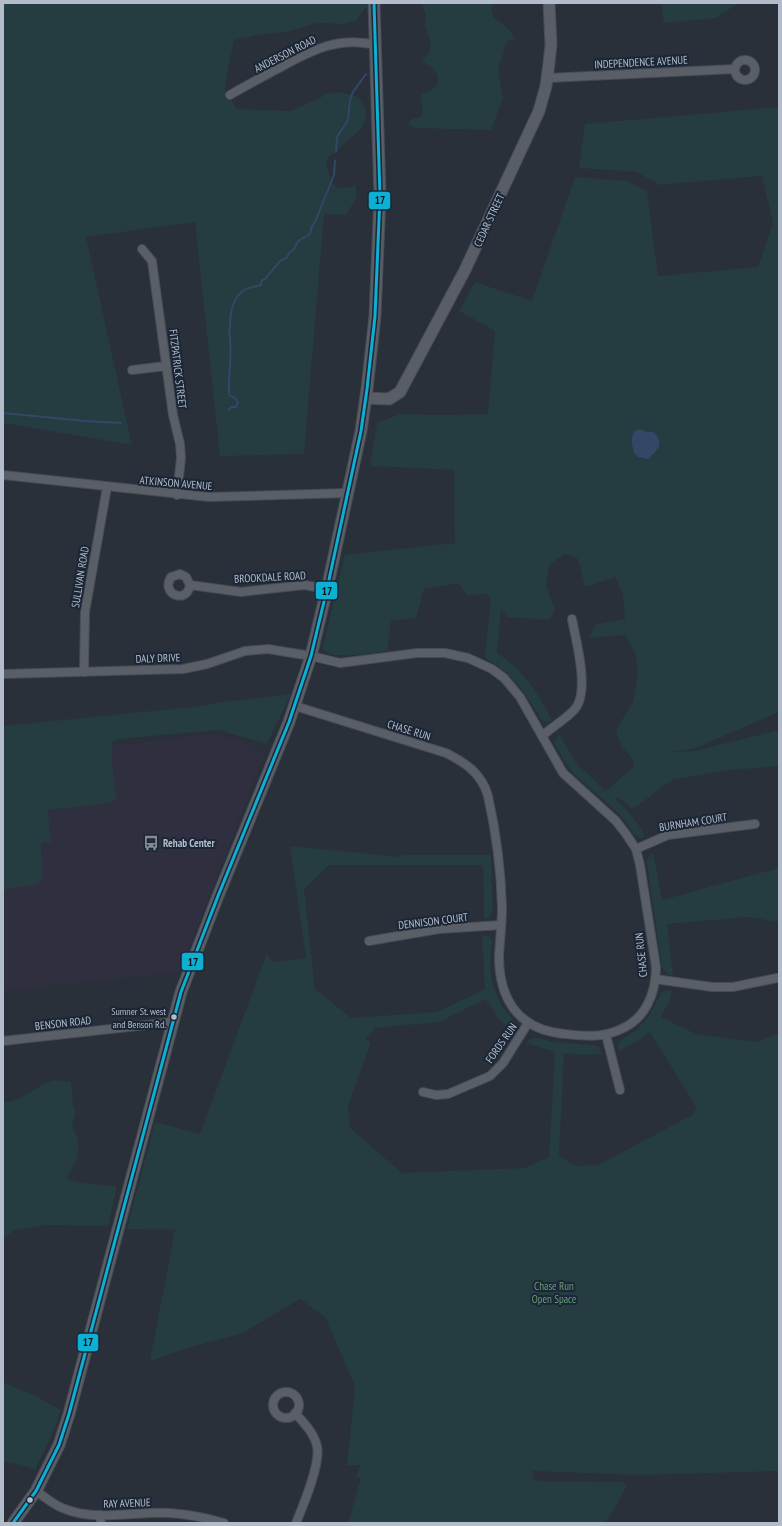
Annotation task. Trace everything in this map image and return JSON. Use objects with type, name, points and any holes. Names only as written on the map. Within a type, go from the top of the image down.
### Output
[{"type":"main road","points":[[12,1523],[36,1491],[59,1445],[69,1414],[182,992],[295,706],[311,656],[327,589],[361,431],[375,316],[379,224],[374,3]]},
{"type":"main road","name":"CEDAR STREET","points":[[366,398],[389,399],[400,392],[485,231],[539,111],[548,78],[551,45],[549,3]]},
{"type":"street","name":"ANDERSON ROAD","points":[[230,95],[319,48],[355,41],[376,45]]},
{"type":"street","name":"INDEPENDENCE AVENUE","points":[[548,78],[735,69]]},
{"type":"street","name":"FITZPATRICK STREET","points":[[142,249],[152,261],[173,415],[180,444],[181,461],[177,495]]},
{"type":"street","points":[[132,370],[166,366]]},
{"type":"street","name":"ATKINSON AVENUE","points":[[3,475],[177,495],[221,498],[347,494]]},
{"type":"street","name":"SULLIVAN ROAD","points":[[84,672],[86,606],[107,487]]},
{"type":"street","name":"BROOKDALE ROAD","points":[[190,585],[241,592],[304,585],[327,589]]},
{"type":"street","points":[[542,736],[575,708],[580,699],[583,687],[572,619]]},
{"type":"street","name":"DALY DRIVE","points":[[3,674],[190,668],[245,651],[261,649],[274,649],[311,656]]},
{"type":"street","name":"CHASE RUN","points":[[295,706],[442,752],[462,761],[473,770],[486,788],[499,857],[502,908],[500,968],[504,989],[511,1006],[522,1018],[528,1023],[542,1030],[561,1034],[590,1036],[606,1035],[622,1029],[640,1017],[648,1005],[655,979],[656,967],[636,848],[616,821],[563,773],[520,697],[504,678],[492,669],[468,658],[434,652],[340,663],[311,656]]},
{"type":"street","name":"BURNHAM COURT","points":[[636,848],[668,835],[755,824]]},
{"type":"street","name":"DENNISON COURT","points":[[369,941],[439,929],[501,925]]},
{"type":"street","points":[[655,979],[700,986],[733,987],[777,978]]},
{"type":"street","name":"BENSON ROAD","points":[[3,1041],[173,1022]]},
{"type":"street","name":"FORDS RUN","points":[[423,1092],[436,1095],[448,1094],[490,1076],[503,1063],[528,1023]]},
{"type":"street","points":[[606,1035],[620,1090]]},
{"type":"street","points":[[295,1413],[307,1426],[317,1446],[317,1459],[309,1490],[296,1523]]},
{"type":"street","name":"RAY AVENUE","points":[[36,1491],[64,1509],[100,1519],[170,1513],[224,1523]]},
{"type":"shaded area","points":[[201,735],[218,735],[239,740],[249,743],[265,754],[179,972],[3,991],[3,758]]},
{"type":"green space","points":[[3,3],[367,3],[367,6],[356,21],[343,24],[317,23],[286,32],[257,35],[234,40],[226,78],[225,92],[237,109],[291,111],[320,98],[325,94],[339,92],[358,97],[365,108],[366,120],[359,131],[328,158],[326,164],[330,177],[337,189],[355,186],[356,197],[346,215],[324,214],[304,454],[220,456],[195,222],[86,237],[132,445],[3,423]]},
{"type":"green space","points":[[422,3],[493,3],[491,9],[493,17],[510,30],[515,39],[507,41],[498,70],[503,98],[491,130],[414,128],[409,125],[410,120],[421,117],[423,113],[420,99],[422,94],[435,88],[438,83],[437,74],[428,65],[422,62],[429,53],[431,44],[425,26],[426,16]]},
{"type":"green space","points":[[661,3],[739,3],[716,18],[664,23]]},
{"type":"green space","points":[[779,107],[779,712],[693,749],[669,752],[695,751],[779,730],[779,766],[721,771],[672,780],[633,809],[618,797],[615,799],[632,816],[639,826],[645,837],[641,838],[635,835],[626,822],[612,807],[574,774],[564,761],[554,742],[560,735],[576,763],[606,791],[634,766],[634,760],[621,746],[616,730],[633,702],[638,674],[636,656],[626,635],[589,638],[595,625],[625,619],[623,594],[615,577],[585,587],[578,559],[565,554],[549,565],[546,584],[555,611],[549,620],[508,617],[501,609],[497,653],[515,667],[536,692],[552,721],[549,722],[541,719],[524,692],[511,677],[485,658],[491,599],[487,594],[467,595],[458,583],[424,589],[416,618],[391,621],[387,651],[354,655],[335,655],[324,650],[323,646],[345,555],[455,543],[454,470],[370,466],[377,423],[400,414],[488,414],[495,331],[459,311],[475,282],[532,301],[575,177],[627,181],[647,191],[658,276],[758,267],[773,223],[762,176],[659,185],[637,172],[579,168],[585,124]]},
{"type":"green space","points":[[291,694],[267,744],[218,730],[118,739],[113,742],[112,764],[116,799],[113,802],[105,804],[48,810],[51,842],[41,843],[43,870],[41,880],[38,884],[3,890],[3,726],[202,706],[215,703]]},
{"type":"green space","name":"Chase Run Open Space","points":[[290,846],[402,857],[402,855],[491,855],[493,910],[490,916],[484,919],[483,865],[329,865],[304,889],[315,989],[351,1018],[437,1012],[485,989],[482,935],[489,936],[492,941],[490,968],[494,989],[513,1022],[513,1033],[499,1019],[486,999],[439,1022],[375,1028],[366,1039],[371,1042],[348,1106],[350,1128],[402,1173],[525,1168],[549,1157],[555,1052],[526,1043],[530,1039],[536,1038],[555,1042],[594,1045],[599,1047],[602,1054],[583,1055],[564,1053],[559,1155],[574,1166],[598,1165],[694,1114],[696,1107],[650,1032],[640,1040],[619,1051],[618,1044],[620,1041],[635,1031],[647,1019],[662,992],[667,990],[672,991],[670,1000],[661,1017],[696,1034],[757,1042],[779,1033],[779,1471],[638,1475],[532,1471],[534,1481],[623,1482],[626,1486],[618,1503],[605,1523],[348,1523],[361,1478],[356,1478],[360,1465],[347,1465],[355,1386],[325,1317],[300,1299],[243,1333],[191,1347],[150,1361],[175,1230],[127,1229],[155,1122],[200,1134],[267,953],[272,962],[306,958]]},
{"type":"green space","points":[[653,852],[662,900],[779,868],[779,922],[749,917],[667,924],[673,976],[667,974],[662,967],[647,864],[647,859]]},
{"type":"green space","points":[[53,1080],[71,1082],[73,1105],[76,1112],[72,1125],[78,1141],[78,1155],[68,1175],[68,1179],[81,1183],[117,1186],[108,1226],[45,1225],[15,1230],[3,1238],[3,1103],[16,1100]]},
{"type":"green space","points":[[3,1382],[30,1393],[61,1410],[54,1430],[35,1470],[22,1465],[3,1462]]},
{"type":"water","points":[[639,429],[647,432],[653,432],[657,436],[660,443],[657,450],[648,459],[638,457],[634,453],[632,436]]},
{"type":"waterway","points":[[336,152],[337,137],[348,120],[350,100],[353,92],[366,74]]},
{"type":"waterway","points":[[229,410],[231,407],[236,407],[238,403],[236,399],[229,395],[231,347],[229,330],[231,311],[235,300],[238,295],[248,288],[261,285],[262,280],[265,279],[280,261],[286,258],[294,249],[298,241],[310,234],[334,175],[335,161]]},
{"type":"waterway","points":[[3,413],[121,423]]},
{"type":"transit line","name":"17","points":[[13,1523],[36,1491],[59,1445],[69,1414],[181,992],[218,896],[289,722],[311,656],[327,589],[361,431],[375,316],[380,196],[374,3]]},
{"type":"place","name":"Rehab Center","points":[[151,843]]},
{"type":"place","name":"Sumner St. west and Benson Rd.","points":[[174,1017]]}]
